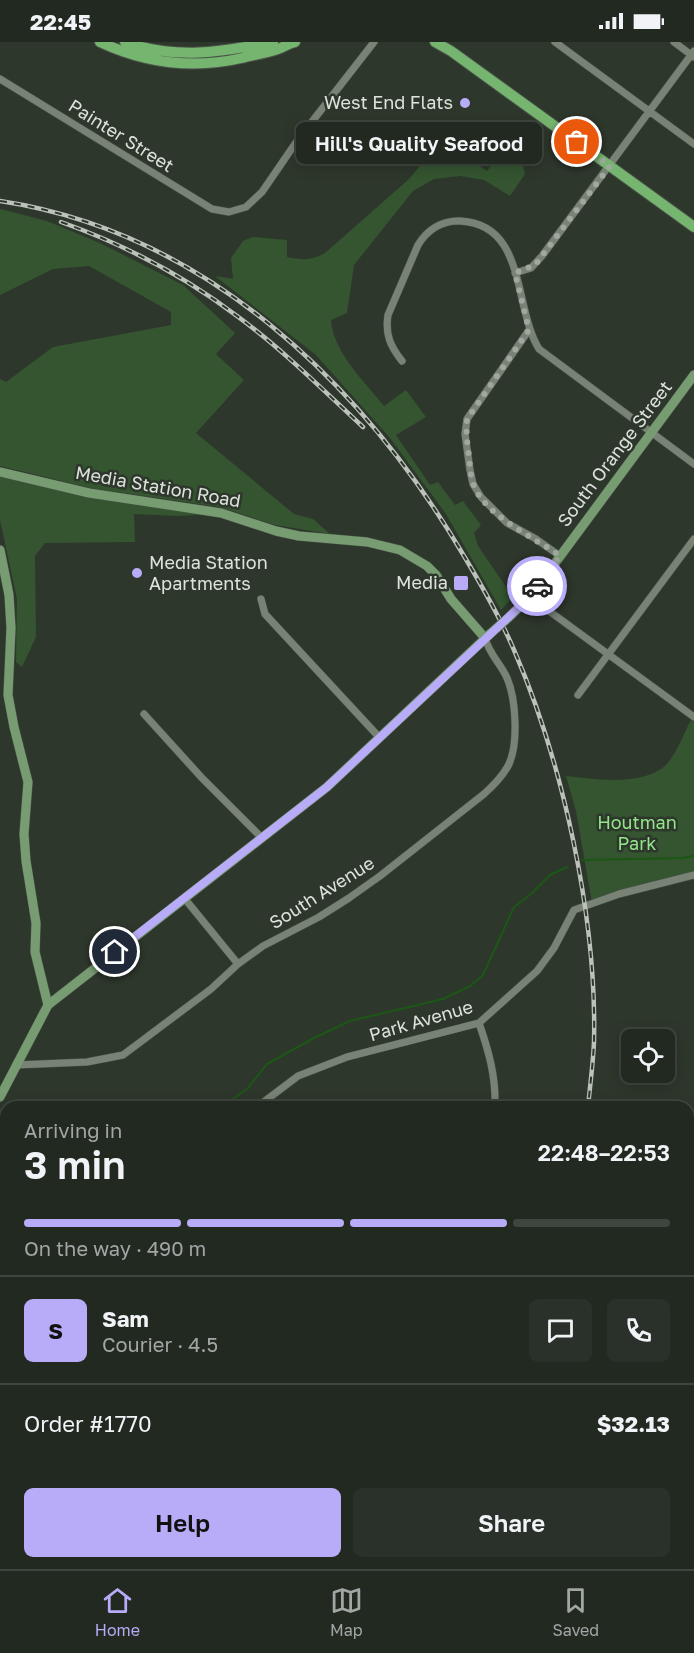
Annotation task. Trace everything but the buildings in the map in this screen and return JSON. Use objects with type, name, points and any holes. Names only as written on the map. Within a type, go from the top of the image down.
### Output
[{"type":"main road","points":[[100,42],[146,58],[186,63],[230,60],[281,48],[289,42]]},
{"type":"main road","points":[[124,42],[158,51],[187,54],[217,53],[238,45],[273,42]]},
{"type":"main road","points":[[435,42],[451,51],[694,227]]},
{"type":"main road","name":"South Orange Street","points":[[0,1097],[48,1005],[327,787],[530,597],[694,375]]},
{"type":"main road","name":"Media Station Road","points":[[0,472],[89,493],[220,513],[299,536],[367,542],[400,550],[432,571],[451,599],[488,635]]},
{"type":"main road","points":[[0,550],[9,595],[8,695],[28,782],[24,834],[26,861],[36,923],[36,952],[48,1005]]},
{"type":"street","name":"Painter Street","points":[[0,79],[212,209],[229,212],[246,207],[262,192],[297,141],[374,42]]},
{"type":"street","points":[[555,42],[694,144]]},
{"type":"street","points":[[515,273],[535,265],[693,54],[674,42]]},
{"type":"street","points":[[402,361],[392,349],[386,326],[388,315],[413,255],[427,233],[442,224],[455,221],[470,222],[485,227],[493,232],[508,250],[529,330],[543,353],[694,464]]},
{"type":"street","points":[[529,330],[467,419],[465,434],[473,484],[494,512],[507,523],[560,556]]},
{"type":"street","points":[[578,695],[694,539]]},
{"type":"street","points":[[530,597],[692,713]]},
{"type":"street","points":[[261,599],[265,614],[379,737]]},
{"type":"street","name":"South Avenue","points":[[16,1065],[87,1062],[123,1055],[211,989],[238,964],[263,946],[319,917],[372,882],[484,794],[498,781],[509,764],[515,722],[508,681],[489,652],[488,635]]},
{"type":"street","points":[[144,714],[202,778],[261,837]]},
{"type":"street","name":"Park Avenue","points":[[265,1101],[298,1076],[347,1057],[479,1023],[537,971],[554,948],[574,910],[619,894],[694,875]]},
{"type":"street","points":[[185,899],[238,964]]},
{"type":"street","points":[[479,1023],[492,1060],[495,1101]]},
{"type":"green space","points":[[506,145],[519,148],[525,174],[510,196],[484,180],[460,176],[434,179],[413,191],[354,265],[347,313],[331,320],[337,344],[359,377],[384,406],[406,390],[426,417],[396,435],[430,485],[438,482],[455,505],[463,501],[481,525],[474,533],[478,546],[513,597],[501,610],[446,514],[390,438],[316,355],[215,276],[233,279],[231,258],[243,241],[253,237],[287,240],[287,257],[306,259],[320,256],[409,179],[425,160],[460,152],[487,171]]},
{"type":"green space","points":[[0,209],[47,221],[102,244],[183,285],[235,333],[216,354],[244,380],[196,433],[294,514],[313,519],[330,534],[275,525],[220,507],[90,488],[0,466],[0,379],[6,382],[53,347],[171,325],[171,312],[89,266],[53,269],[0,295]]},
{"type":"green space","points":[[0,476],[88,496],[210,514],[177,516],[134,514],[135,542],[45,543],[35,556],[36,637],[22,667],[16,662],[17,599],[0,520]]},
{"type":"green space","name":"Houtman Park","points":[[691,720],[694,722],[694,875],[592,903],[576,811],[566,776],[618,780],[656,772],[670,760]]},
{"type":"waterway","points":[[582,860],[694,856]]},
{"type":"waterway","points":[[230,1101],[248,1088],[267,1064],[314,1038],[350,1021],[443,999],[470,986],[483,975],[514,907],[550,875],[567,867]]},
{"type":"railway","points":[[0,201],[75,218],[145,245],[210,281],[271,325],[326,376],[377,432],[423,492],[471,567],[509,638],[532,694],[562,791],[574,842],[590,944],[594,1042],[589,1101]]},
{"type":"railway","points":[[61,222],[107,240],[152,262],[217,301],[270,342],[363,427]]},
{"type":"way so far","points":[[537,586],[560,556],[507,523],[481,498],[473,484],[465,434],[467,419],[529,330],[515,273],[535,265],[610,166],[577,142]]},
{"type":"place","name":"West End Flats","points":[[465,103]]},
{"type":"place","name":"Hill's Quality Seafood","points":[[577,142]]},
{"type":"place","name":"Media Station Apartments","points":[[137,573]]},
{"type":"place","name":"Media","points":[[461,583]]},
{"type":"route","points":[[115,952],[327,787],[530,597],[537,586]]}]
